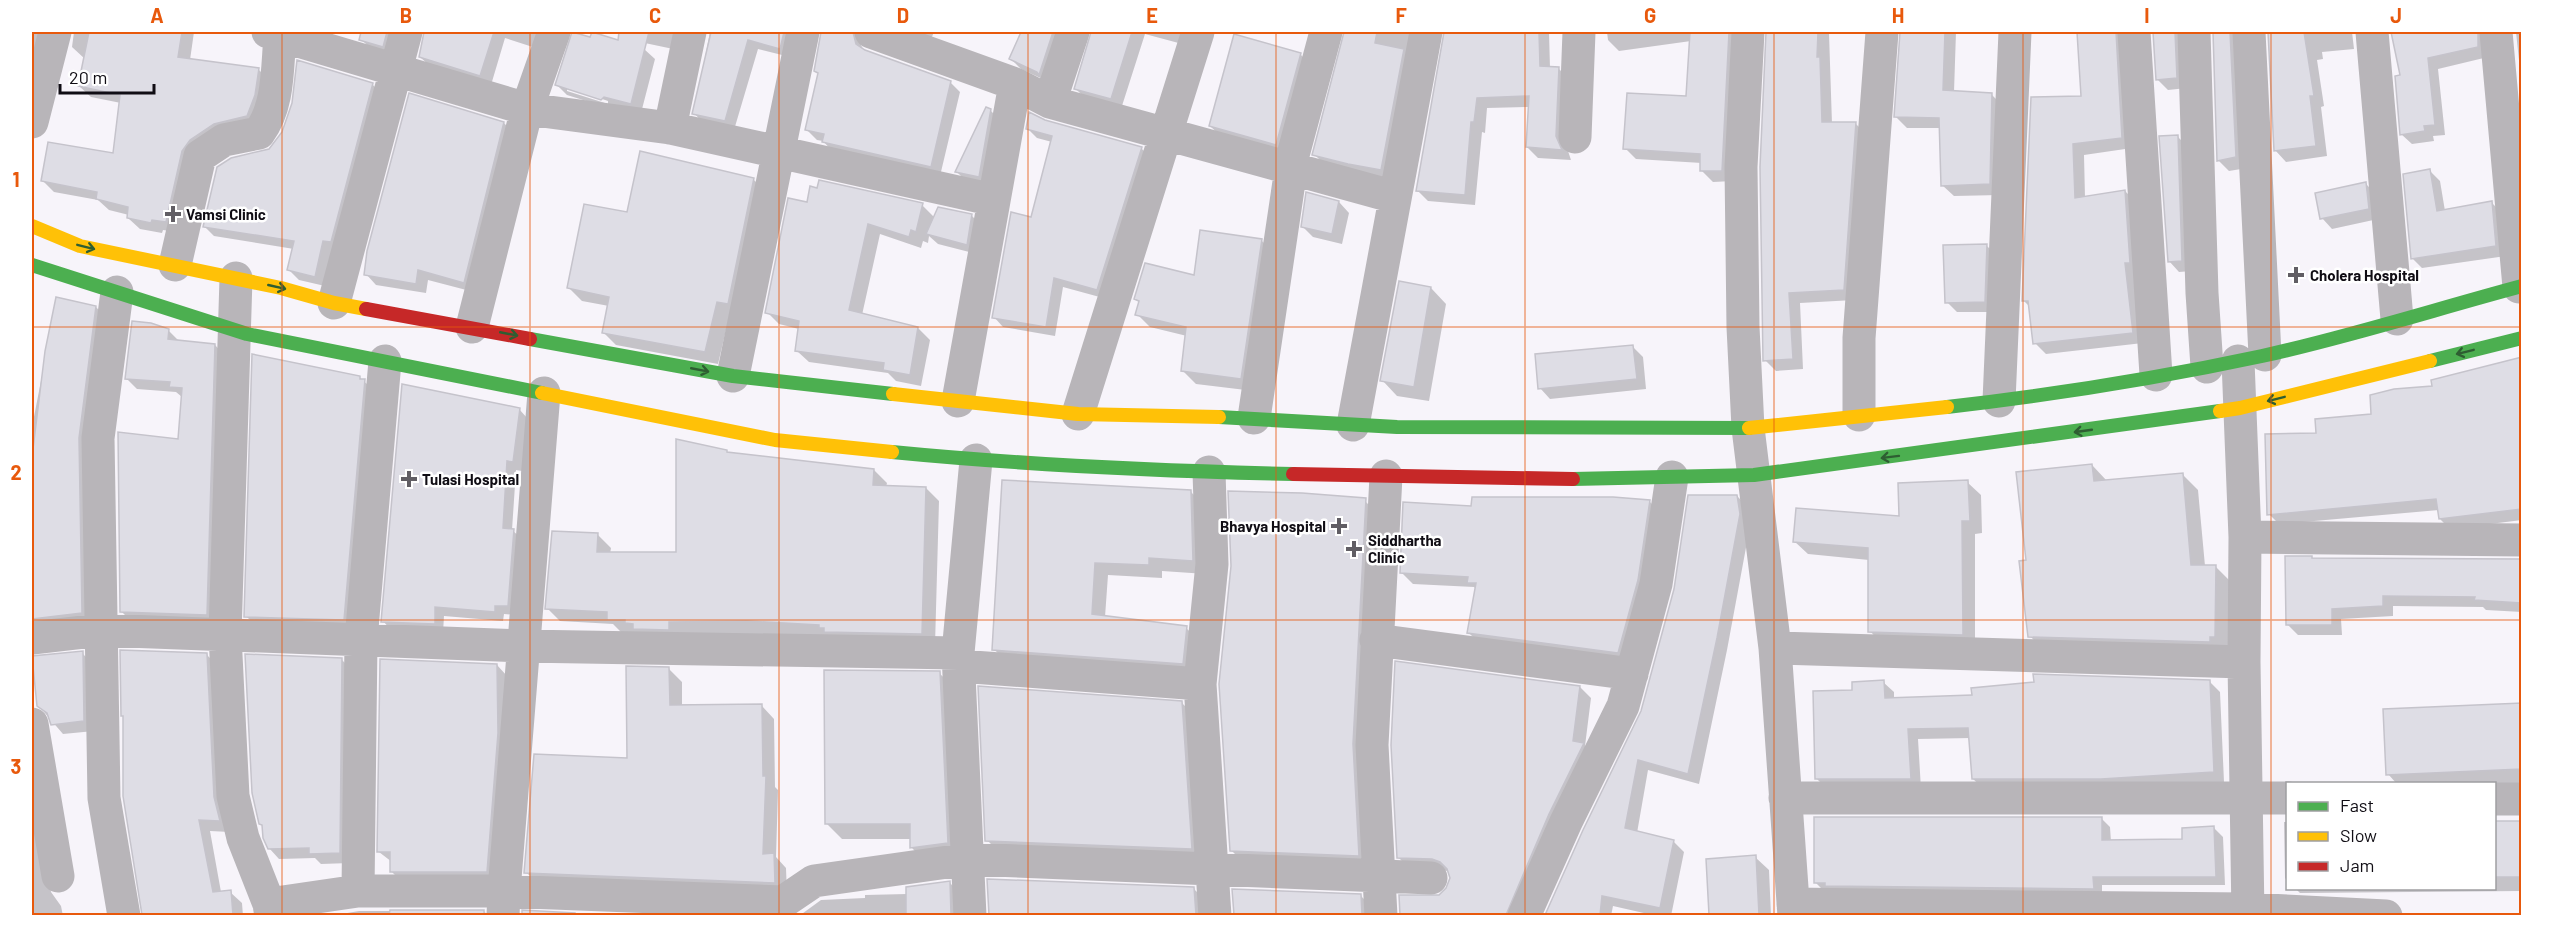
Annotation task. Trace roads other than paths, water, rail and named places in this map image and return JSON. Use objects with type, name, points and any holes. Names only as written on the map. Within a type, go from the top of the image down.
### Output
[{"type":"street","points":[[32,122],[55,32]]},
{"type":"street","points":[[334,303],[406,32]]},
{"type":"street","points":[[472,327],[527,110],[554,32]]},
{"type":"street","points":[[670,128],[690,32]]},
{"type":"street","points":[[733,376],[803,32]]},
{"type":"street","points":[[872,32],[936,42],[1050,102],[1395,197]]},
{"type":"street","points":[[1050,102],[1073,32]]},
{"type":"street","points":[[1078,414],[1198,32]]},
{"type":"street","points":[[1254,418],[1292,168],[1326,32]]},
{"type":"street","points":[[1353,425],[1426,32]]},
{"type":"street","points":[[1575,137],[1579,32]]},
{"type":"street","points":[[1748,32],[1741,167],[1743,327],[1748,428],[1775,648],[1794,910],[2248,912],[2386,915]]},
{"type":"street","points":[[1859,415],[1858,338],[1882,32]]},
{"type":"street","points":[[1999,402],[2015,32]]},
{"type":"street","points":[[2134,32],[2156,375]]},
{"type":"street","points":[[2194,32],[2202,293],[2237,361]]},
{"type":"street","points":[[2248,912],[2244,663],[2245,537],[2237,361],[2249,32]]},
{"type":"street","points":[[2372,32],[2397,319]]},
{"type":"street","points":[[32,226],[80,246],[175,265],[334,303],[733,376],[1078,414],[1254,418],[1353,425],[1748,428],[1999,402],[2237,361],[2520,286],[2496,32]]},
{"type":"street","points":[[175,265],[200,156],[224,140],[259,133],[268,121],[273,105],[274,34],[527,110],[670,128],[994,200]]},
{"type":"street","points":[[958,402],[1015,84]]},
{"type":"street","points":[[32,270],[117,292],[247,334],[775,440],[976,460],[1209,472],[1546,480],[1754,475],[2240,408],[2522,338]]},
{"type":"street","points":[[236,279],[225,635],[233,796],[243,838],[270,910],[358,891],[503,903],[783,902],[814,881],[969,859],[1431,878]]},
{"type":"street","points":[[117,292],[98,438],[104,798],[124,915]]},
{"type":"street","points":[[358,891],[362,640],[385,361]]},
{"type":"street","points":[[503,903],[544,393]]},
{"type":"street","points":[[970,915],[959,659],[976,460]]},
{"type":"street","points":[[1209,472],[1212,564],[1200,684],[1210,869],[1215,915]]},
{"type":"street","points":[[1381,915],[1372,745],[1386,476]]},
{"type":"street","points":[[1524,915],[1566,822],[1623,706],[1656,584],[1672,477]]},
{"type":"street","points":[[2245,537],[2522,540]]},
{"type":"street","points":[[32,638],[101,630],[959,659],[1200,684]]},
{"type":"street","points":[[1376,640],[1632,674]]},
{"type":"street","points":[[1775,648],[2244,663]]},
{"type":"street","points":[[32,724],[58,876]]},
{"type":"street","points":[[1785,798],[2286,798]]},
{"type":"street","points":[[2496,798],[2522,799]]},
{"type":"place","name":"Vamsi Clinic","points":[[173,214]]},
{"type":"place","name":"Cholera Hospital","points":[[2296,275]]},
{"type":"place","name":"Tulasi Hospital","points":[[409,479]]},
{"type":"place","name":"Bhavya Hospital","points":[[1339,526]]},
{"type":"place","name":"Siddhartha Clinic","points":[[1354,549]]}]
